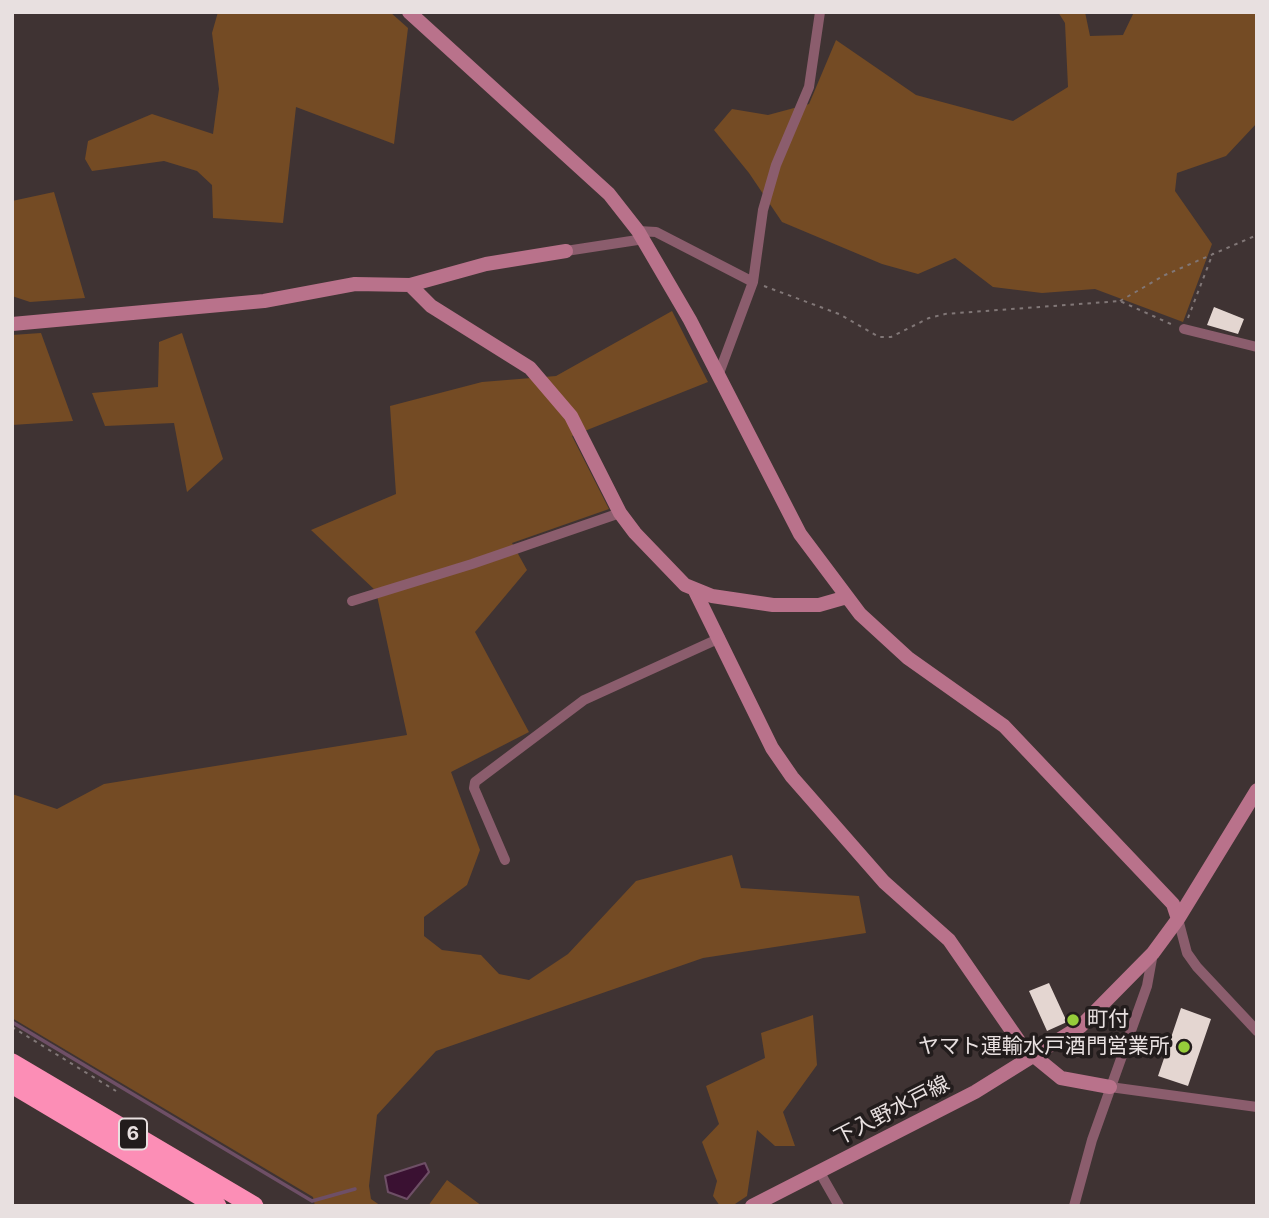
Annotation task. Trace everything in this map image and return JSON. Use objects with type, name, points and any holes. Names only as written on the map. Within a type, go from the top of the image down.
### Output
[{"type":"highway","name":"6","points":[[12,1063],[254,1206]]},
{"type":"highway","name":"6","points":[[12,1084],[217,1206]]},
{"type":"street","points":[[410,12],[609,194],[641,235],[800,534],[847,597],[872,627],[908,658],[1004,726],[1173,904],[1192,960],[1257,1031]]},
{"type":"street","points":[[718,376],[753,282],[764,211],[776,165],[809,87],[820,12]]},
{"type":"street","points":[[12,324],[264,302],[355,284],[410,285],[486,264],[656,232],[753,282]]},
{"type":"street","points":[[410,285],[431,306],[530,368],[572,416],[620,513],[674,575],[695,591],[731,600],[773,605],[819,605],[847,597]]},
{"type":"street","points":[[1184,329],[1257,347]]},
{"type":"street","points":[[352,601],[620,513]]},
{"type":"street","points":[[695,591],[779,760],[884,882],[949,940],[1023,1047],[1061,1077],[1110,1087],[1257,1107]]},
{"type":"street","points":[[505,860],[474,788],[475,782],[584,700],[720,638]]},
{"type":"street","name":"下入野水戸線","points":[[752,1206],[975,1092],[1081,1026],[1153,953],[1178,919],[1257,790]]},
{"type":"street","points":[[1074,1206],[1110,1087],[1147,986],[1153,953]]},
{"type":"street","points":[[819,1171],[839,1206]]},
{"type":"path","points":[[753,282],[839,314],[879,337],[891,337],[929,318],[945,314],[1120,301],[1213,253],[1257,235]]},
{"type":"path","points":[[1120,301],[1184,329],[1213,253]]},
{"type":"path","points":[[12,1027],[116,1091]]},
{"type":"shaded area","points":[[218,12],[390,12],[408,28],[394,144],[296,107],[283,223],[213,218],[212,185],[197,171],[164,161],[92,171],[85,159],[88,141],[152,114],[213,134],[219,89],[212,33]]},
{"type":"shaded area","points":[[1058,12],[1085,12],[1090,36],[1123,35],[1134,12],[1257,12],[1257,123],[1226,156],[1177,173],[1175,191],[1212,244],[1183,322],[1095,289],[1042,293],[993,287],[955,258],[918,274],[882,264],[782,222],[749,173],[714,130],[732,109],[768,115],[809,104],[836,40],[916,95],[1013,121],[1068,87],[1065,23]]},
{"type":"shaded area","points":[[54,192],[85,298],[30,302],[12,296],[12,201]]},
{"type":"shaded area","points":[[672,311],[708,382],[572,436],[609,509],[512,543],[527,570],[475,632],[529,732],[451,772],[480,850],[467,885],[424,917],[424,936],[442,950],[481,955],[499,974],[529,980],[568,954],[636,881],[732,855],[741,888],[859,896],[866,933],[703,958],[436,1051],[377,1115],[369,1186],[371,1199],[381,1206],[315,1206],[313,1197],[12,1018],[12,794],[57,809],[104,784],[407,735],[376,591],[311,530],[396,494],[390,406],[482,382],[556,376]]},
{"type":"shaded area","points":[[41,333],[73,421],[12,425],[12,335]]},
{"type":"shaded area","points":[[182,333],[223,459],[187,492],[174,423],[105,426],[92,393],[158,387],[159,342]]},
{"type":"shaded area","points":[[813,1015],[817,1065],[783,1112],[795,1146],[775,1146],[757,1130],[747,1196],[732,1206],[720,1206],[713,1196],[717,1181],[702,1142],[719,1124],[706,1086],[765,1058],[761,1033]]},
{"type":"shaded area","points":[[425,1163],[429,1172],[407,1199],[388,1192],[385,1176]]},
{"type":"shaded area","points":[[447,1180],[482,1206],[428,1206]]},
{"type":"building","points":[[1214,307],[1244,319],[1238,334],[1207,325]]},
{"type":"building","points":[[1049,983],[1067,1022],[1047,1031],[1029,991]]},
{"type":"building","name":"ヤマト運輸水戸酒門営業所","points":[[1181,1008],[1211,1019],[1188,1086],[1158,1076]]},
{"type":"waterway","points":[[12,1022],[312,1201],[355,1189]]},
{"type":"place","name":"町付","points":[[1073,1020]]},
{"type":"place","name":"ヤマト運輸水戸酒門営業所","points":[[1184,1047]]}]
